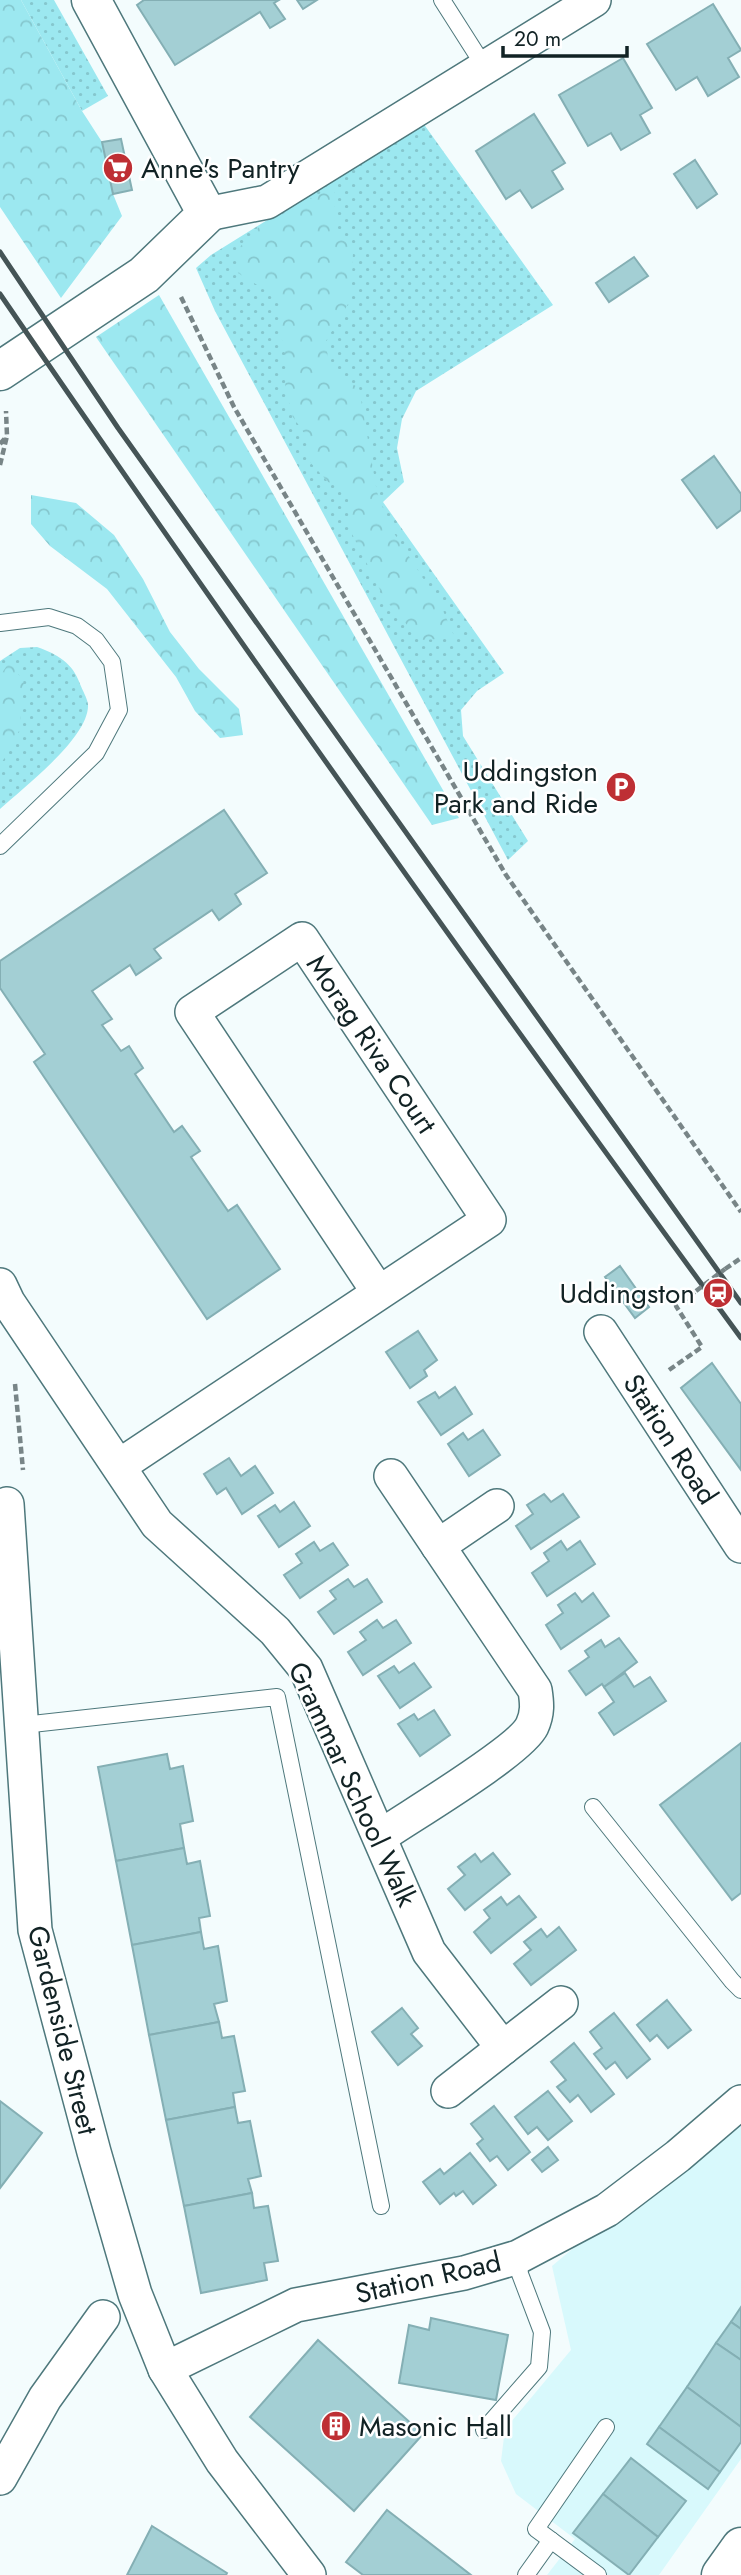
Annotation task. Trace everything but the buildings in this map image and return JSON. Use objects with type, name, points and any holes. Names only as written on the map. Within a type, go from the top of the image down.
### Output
[{"type":"street","points":[[91,0],[207,214]]},
{"type":"street","points":[[2,369],[144,275],[207,214],[267,202],[594,0]]},
{"type":"street","name":"Morag Riva Court","points":[[119,1466],[489,1220],[302,939],[192,1012],[379,1293]]},
{"type":"street","name":"Grammar School Walk","points":[[4,1293],[157,1524],[275,1631],[306,1669],[381,1836],[429,1952],[503,2048]]},
{"type":"street","name":"Station Road","points":[[601,1332],[741,1546]]},
{"type":"street","points":[[381,1836],[511,1749],[531,1728],[538,1709],[535,1690],[391,1476]]},
{"type":"street","name":"Gardenside Street","points":[[7,1504],[35,1930],[94,2152],[135,2294],[165,2369],[222,2461],[307,2574]]},
{"type":"street","points":[[438,1546],[496,1506]]},
{"type":"street","points":[[448,2091],[561,2003]]},
{"type":"street","name":"Station Road","points":[[165,2369],[296,2305],[464,2273],[518,2257],[607,2210],[678,2156],[741,2102]]},
{"type":"street","points":[[0,2478],[44,2398],[103,2316]]},
{"type":"street","points":[[721,2575],[741,2547]]},
{"type":"lane","points":[[442,0],[486,68]]},
{"type":"lane","points":[[0,623],[49,617],[77,626],[96,640],[112,662],[119,710],[96,753],[0,846]]},
{"type":"lane","points":[[23,1725],[277,1697],[382,2206]]},
{"type":"lane","points":[[593,1807],[741,1990]]},
{"type":"lane","points":[[484,2430],[539,2367],[542,2332],[520,2274],[518,2257]]},
{"type":"lane","points":[[598,2575],[536,2529],[606,2427]]},
{"type":"lane","points":[[526,2575],[551,2540]]},
{"type":"path","points":[[144,275],[153,286],[175,286],[234,407],[506,875],[741,1212]]},
{"type":"path","points":[[0,466],[7,436],[2,369]]},
{"type":"path","points":[[0,444],[7,436]]},
{"type":"path","points":[[640,1392],[702,1347],[676,1306],[741,1258]]},
{"type":"path","points":[[7,1504],[27,1507],[14,1370]]},
{"type":"shaded area","points":[[741,2108],[741,2459],[659,2575],[547,2575],[575,2539],[516,2494],[501,2461],[505,2429],[571,2350],[552,2266]]},
{"type":"green space","points":[[0,0],[21,0],[102,142],[113,194],[122,216],[61,298],[0,207]]},
{"type":"green space","points":[[21,0],[54,0],[108,96],[82,111]]},
{"type":"green space","points":[[423,123],[553,305],[416,391],[402,419],[397,448],[404,482],[383,502],[504,673],[477,691],[461,710],[463,736],[528,841],[508,860],[215,311],[196,268],[211,255]]},
{"type":"green space","points":[[334,186],[335,224],[353,252],[351,299],[326,341],[329,370],[359,388],[377,492],[390,527],[441,606],[455,638],[420,640],[384,598],[349,528],[348,489],[328,482],[310,462],[309,440],[293,417],[285,388],[287,363],[282,340],[281,300],[238,273],[236,251],[259,227]]},
{"type":"green space","points":[[159,295],[459,818],[432,825],[96,337]]},
{"type":"green space","points":[[31,495],[76,503],[114,535],[143,579],[170,632],[199,669],[239,709],[243,735],[220,738],[195,711],[176,677],[107,589],[50,546],[31,524]]},
{"type":"green space","points":[[37,647],[58,656],[73,670],[88,704],[86,717],[54,761],[0,809],[0,661],[20,648]]},
{"type":"green space","points":[[10,661],[24,683],[19,731],[0,766],[0,676]]},
{"type":"railway","points":[[0,252],[118,428],[741,1303]]},
{"type":"railway","points":[[0,294],[366,819],[741,1338]]},
{"type":"place","name":"Anne's Pantry","points":[[118,168]]},
{"type":"place","name":"Uddingston Park and Ride","points":[[621,787]]},
{"type":"place","name":"Uddingston","points":[[718,1293]]},
{"type":"place","name":"Masonic Hall","points":[[336,2426]]}]
